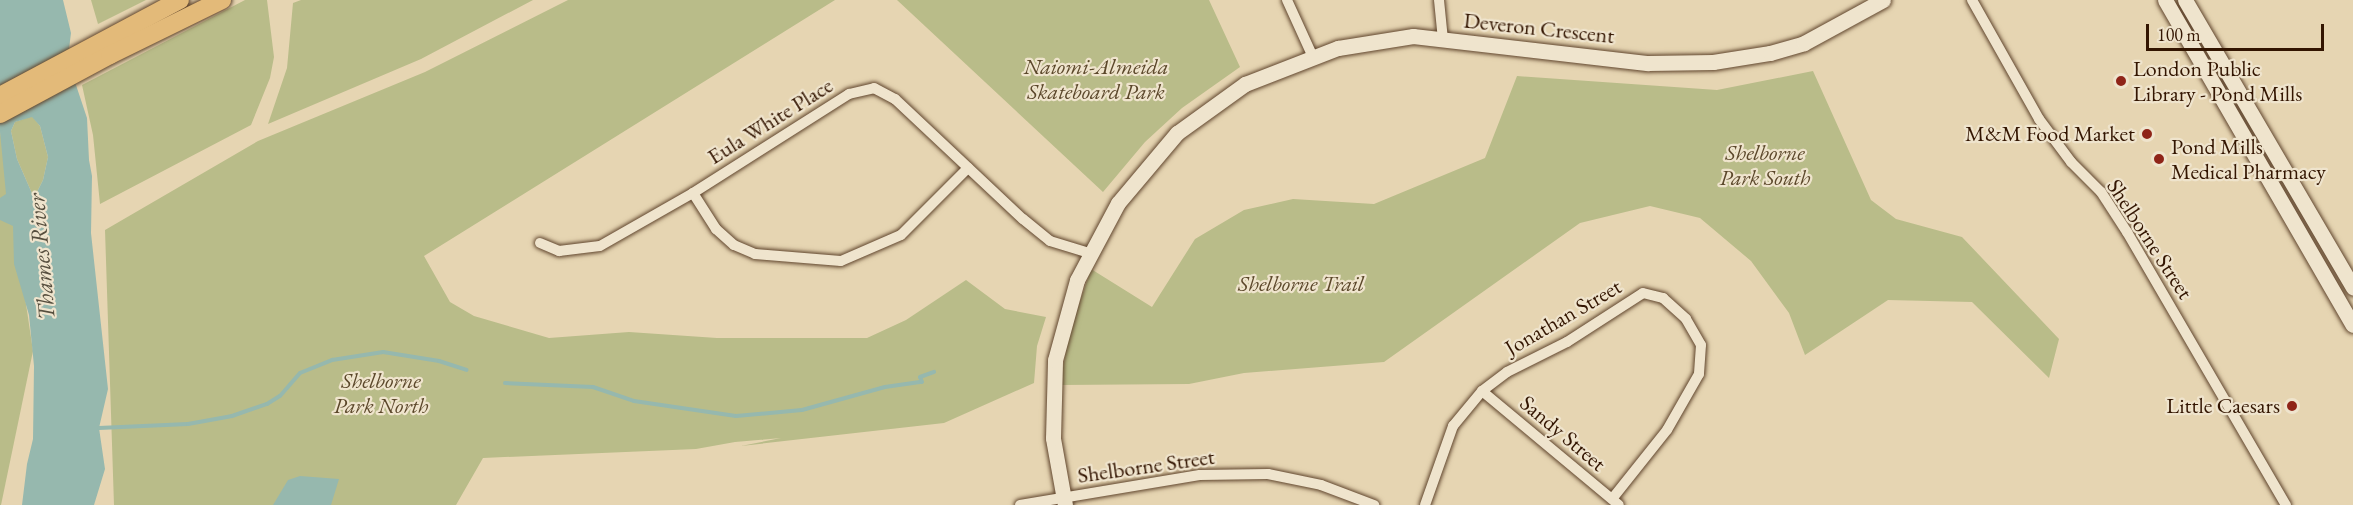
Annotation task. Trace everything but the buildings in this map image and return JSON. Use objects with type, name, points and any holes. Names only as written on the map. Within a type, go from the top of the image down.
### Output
[{"type":"highway","points":[[0,114],[180,0]]},
{"type":"highway","points":[[0,96],[106,48],[222,0]]},
{"type":"street","points":[[1287,0],[1313,57]]},
{"type":"street","points":[[1439,0],[1443,40]]},
{"type":"street","name":"Deveron Crescent","points":[[1064,502],[1053,438],[1055,360],[1077,280],[1089,253],[1118,203],[1177,133],[1245,84],[1338,48],[1413,36],[1648,63],[1713,62],[1770,53],[1804,43],[1883,0]]},
{"type":"street","name":"Shelborne Street","points":[[1972,0],[2039,119],[2072,162],[2101,192],[2127,232],[2286,505]]},
{"type":"street","points":[[2165,0],[2353,325]]},
{"type":"street","points":[[2185,0],[2353,287]]},
{"type":"street","name":"Eula White Place","points":[[540,243],[559,251],[600,246],[693,193],[849,94],[874,88],[895,99],[1050,241],[1089,253]]},
{"type":"street","points":[[693,193],[716,228],[734,245],[755,254],[841,261],[901,235],[969,168]]},
{"type":"street","name":"Jonathan Street","points":[[1425,505],[1453,426],[1482,391],[1507,372],[1567,342],[1643,293],[1663,297],[1686,319],[1701,345],[1699,374],[1666,430],[1615,502]]},
{"type":"street","name":"Sandy Street","points":[[1482,391],[1615,502]]},
{"type":"street","name":"Shelborne Street","points":[[1020,505],[1064,502],[1200,474],[1268,474],[1321,485],[1374,505]]},
{"type":"green space","points":[[91,0],[146,0],[98,24]]},
{"type":"green space","points":[[245,0],[267,0],[274,57],[270,78],[251,125],[100,204],[93,135],[82,85]]},
{"type":"green space","points":[[301,0],[533,0],[421,59],[268,124],[287,68],[293,3]]},
{"type":"green space","name":"Shelborne Park North","points":[[568,0],[835,0],[424,256],[450,302],[474,316],[549,338],[629,332],[717,338],[867,338],[906,320],[966,280],[1005,309],[1046,317],[1037,346],[1034,383],[944,423],[741,446],[781,438],[735,442],[696,449],[483,458],[456,505],[114,505],[105,230],[258,141],[425,72]]},
{"type":"green space","name":"Naiomi-Almeida Skateboard Park","points":[[897,0],[1209,0],[1240,67],[1182,108],[1145,142],[1103,192]]},
{"type":"green space","name":"Shelborne Trail","points":[[1813,71],[1871,200],[1896,219],[1962,237],[2059,339],[2049,378],[1972,302],[1888,300],[1805,355],[1789,313],[1751,261],[1700,218],[1650,206],[1580,223],[1384,362],[1244,373],[1189,384],[1060,385],[1069,334],[1091,269],[1152,307],[1195,239],[1244,210],[1293,199],[1374,204],[1485,158],[1517,76],[1717,90]]},
{"type":"green space","points":[[32,116],[40,126],[48,157],[43,180],[34,198],[17,159],[11,131],[15,122]]},
{"type":"green space","points":[[0,130],[33,351],[1,505],[0,505]]},
{"type":"water","name":"Thames River","points":[[0,0],[63,0],[71,33],[69,49],[75,82],[87,118],[92,176],[91,233],[108,389],[99,428],[105,469],[94,505],[22,505],[27,464],[33,439],[34,366],[29,315],[14,264],[13,226],[0,220],[0,198],[6,194],[0,132]],"holes":[[[32,117],[40,126],[48,157],[43,180],[34,198],[17,159],[11,131],[15,122]]]},
{"type":"water","points":[[300,476],[339,479],[331,505],[273,505],[288,480]]},
{"type":"waterway","points":[[99,428],[188,424],[232,416],[267,404],[280,396],[300,373],[332,360],[383,352],[439,361],[467,370]]},
{"type":"waterway","points":[[505,383],[593,387],[634,401],[736,416],[802,410],[885,387],[922,382],[920,377],[934,372]]},
{"type":"place","name":"London Public Library - Pond Mills","points":[[2121,81]]},
{"type":"place","name":"M&M Food Market","points":[[2147,134]]},
{"type":"place","name":"Pond Mills Medical Pharmacy","points":[[2159,159]]},
{"type":"place","name":"Little Caesars","points":[[2292,406]]},
{"type":"park label","name":"Shelborne Park South","points":[[1765,164]]}]
